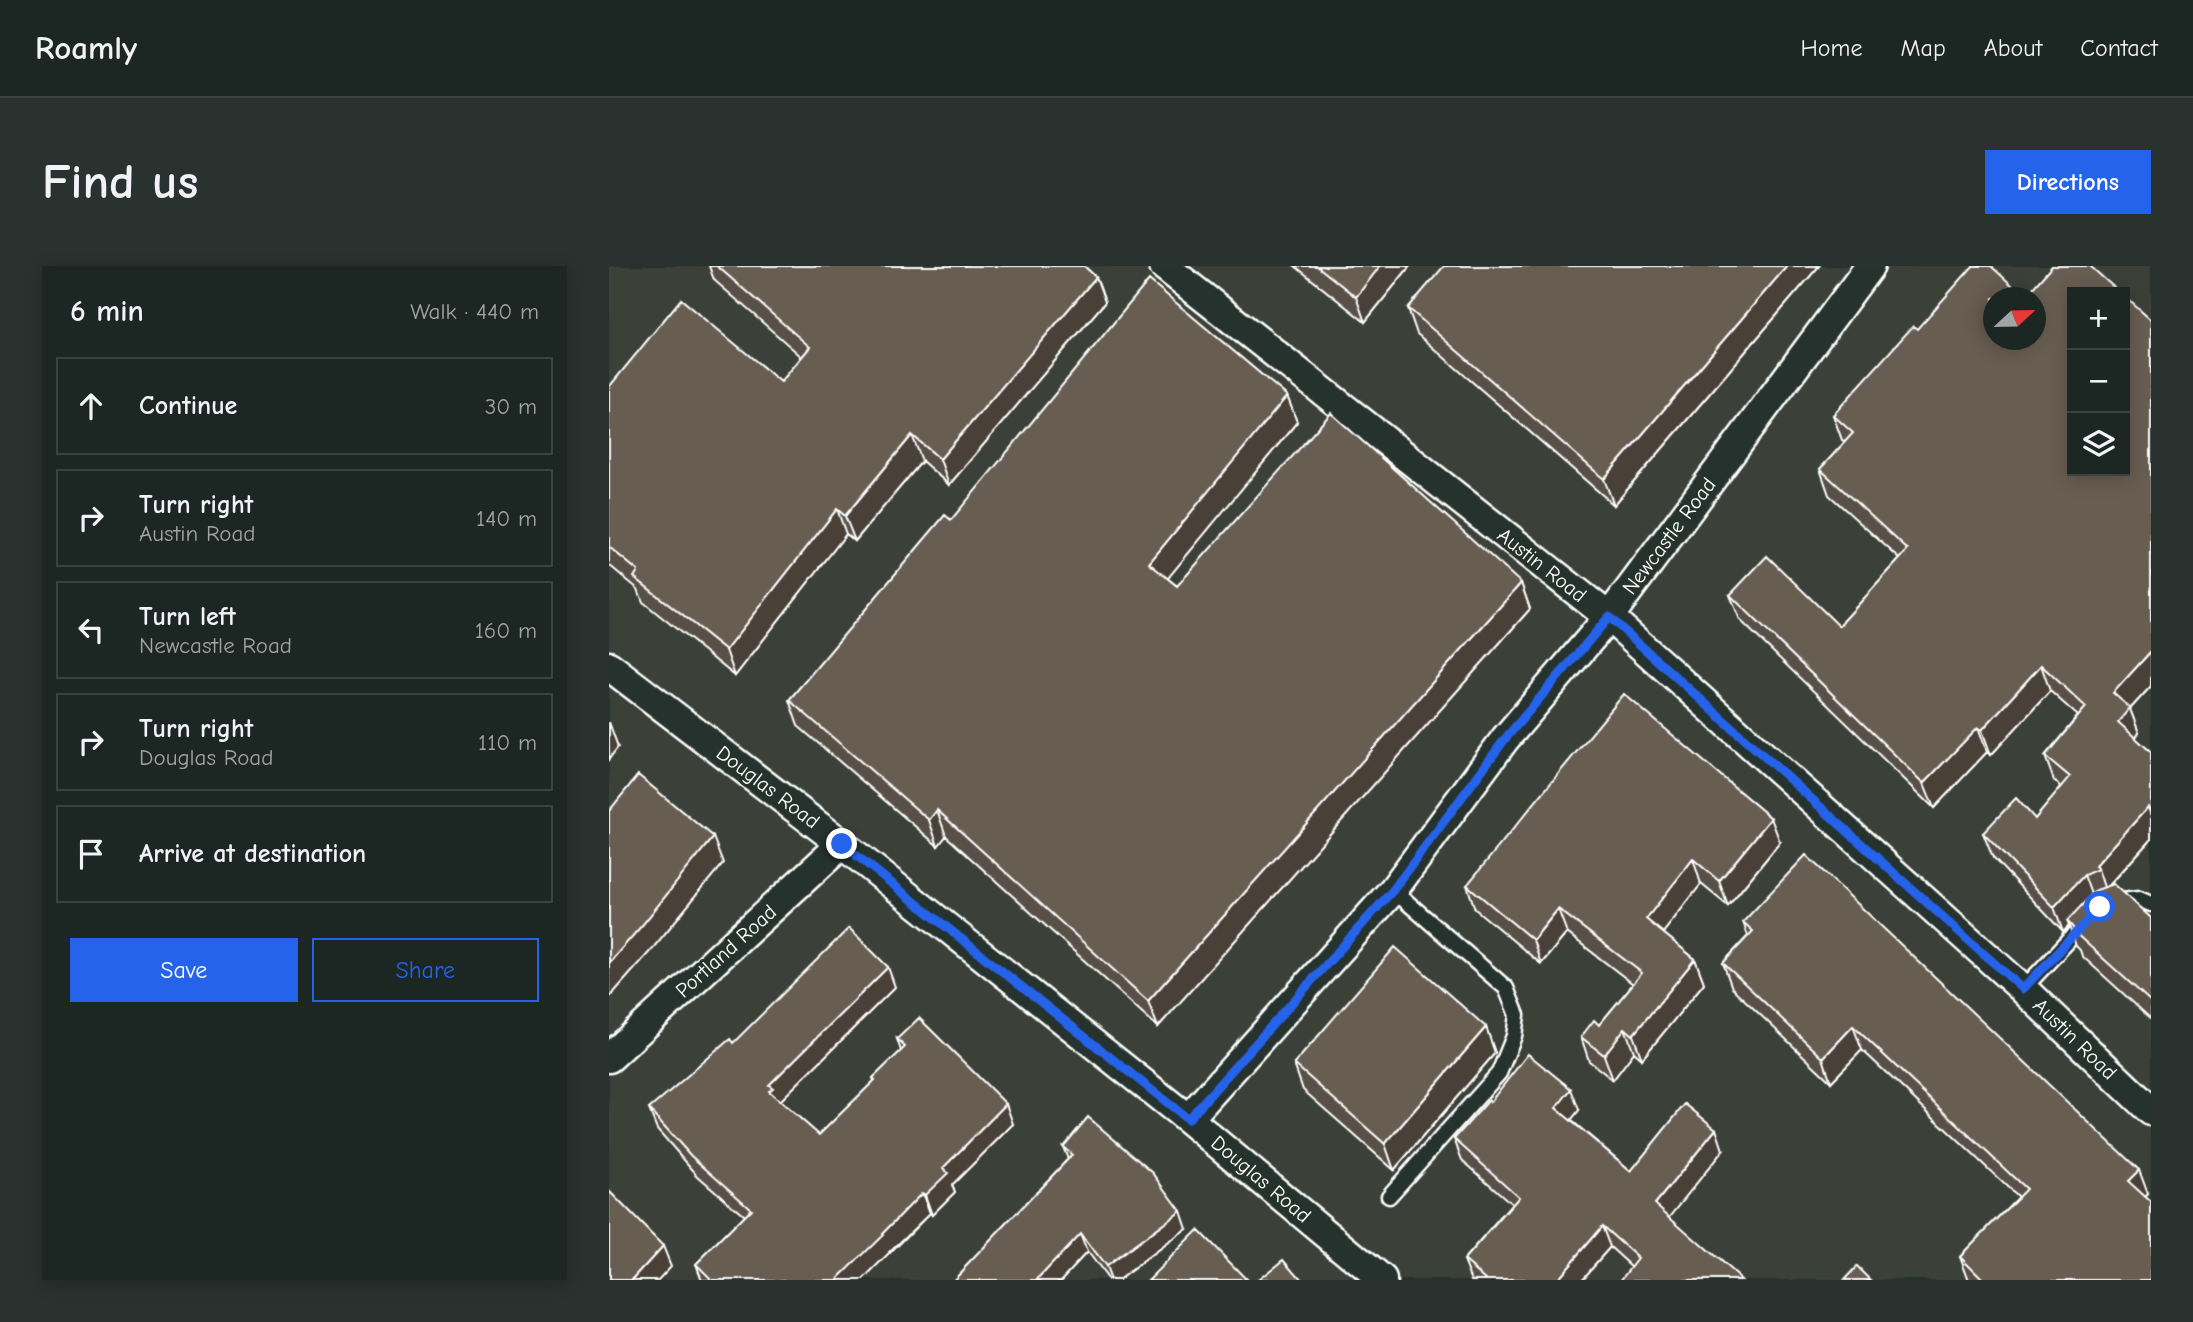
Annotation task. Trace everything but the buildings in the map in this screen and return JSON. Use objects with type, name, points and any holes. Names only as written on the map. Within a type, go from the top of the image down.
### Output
[{"type":"street","name":"Austin Road","points":[[1164,266],[1609,617],[2023,989],[2151,1111]]},
{"type":"street","name":"Newcastle Road","points":[[1188,1119],[1393,890],[1505,739],[1609,617],[1870,266]]},
{"type":"street","name":"Douglas Road","points":[[609,666],[842,844],[1188,1119],[1382,1280]]},
{"type":"street","name":"Portland Road","points":[[609,1058],[842,844]]},
{"type":"lane","points":[[1389,1196],[1499,1073],[1514,1036],[1517,1015],[1506,988],[1393,890]]},
{"type":"lane","points":[[2023,989],[2096,912],[2118,900],[2139,899],[2151,904]]},
{"type":"shaded area","points":[[609,266],[2151,266],[2151,1280],[609,1280]]},
{"type":"route","points":[[842,844],[1188,1119],[1393,890],[1505,739],[1609,617],[2023,989],[2100,907]]}]
